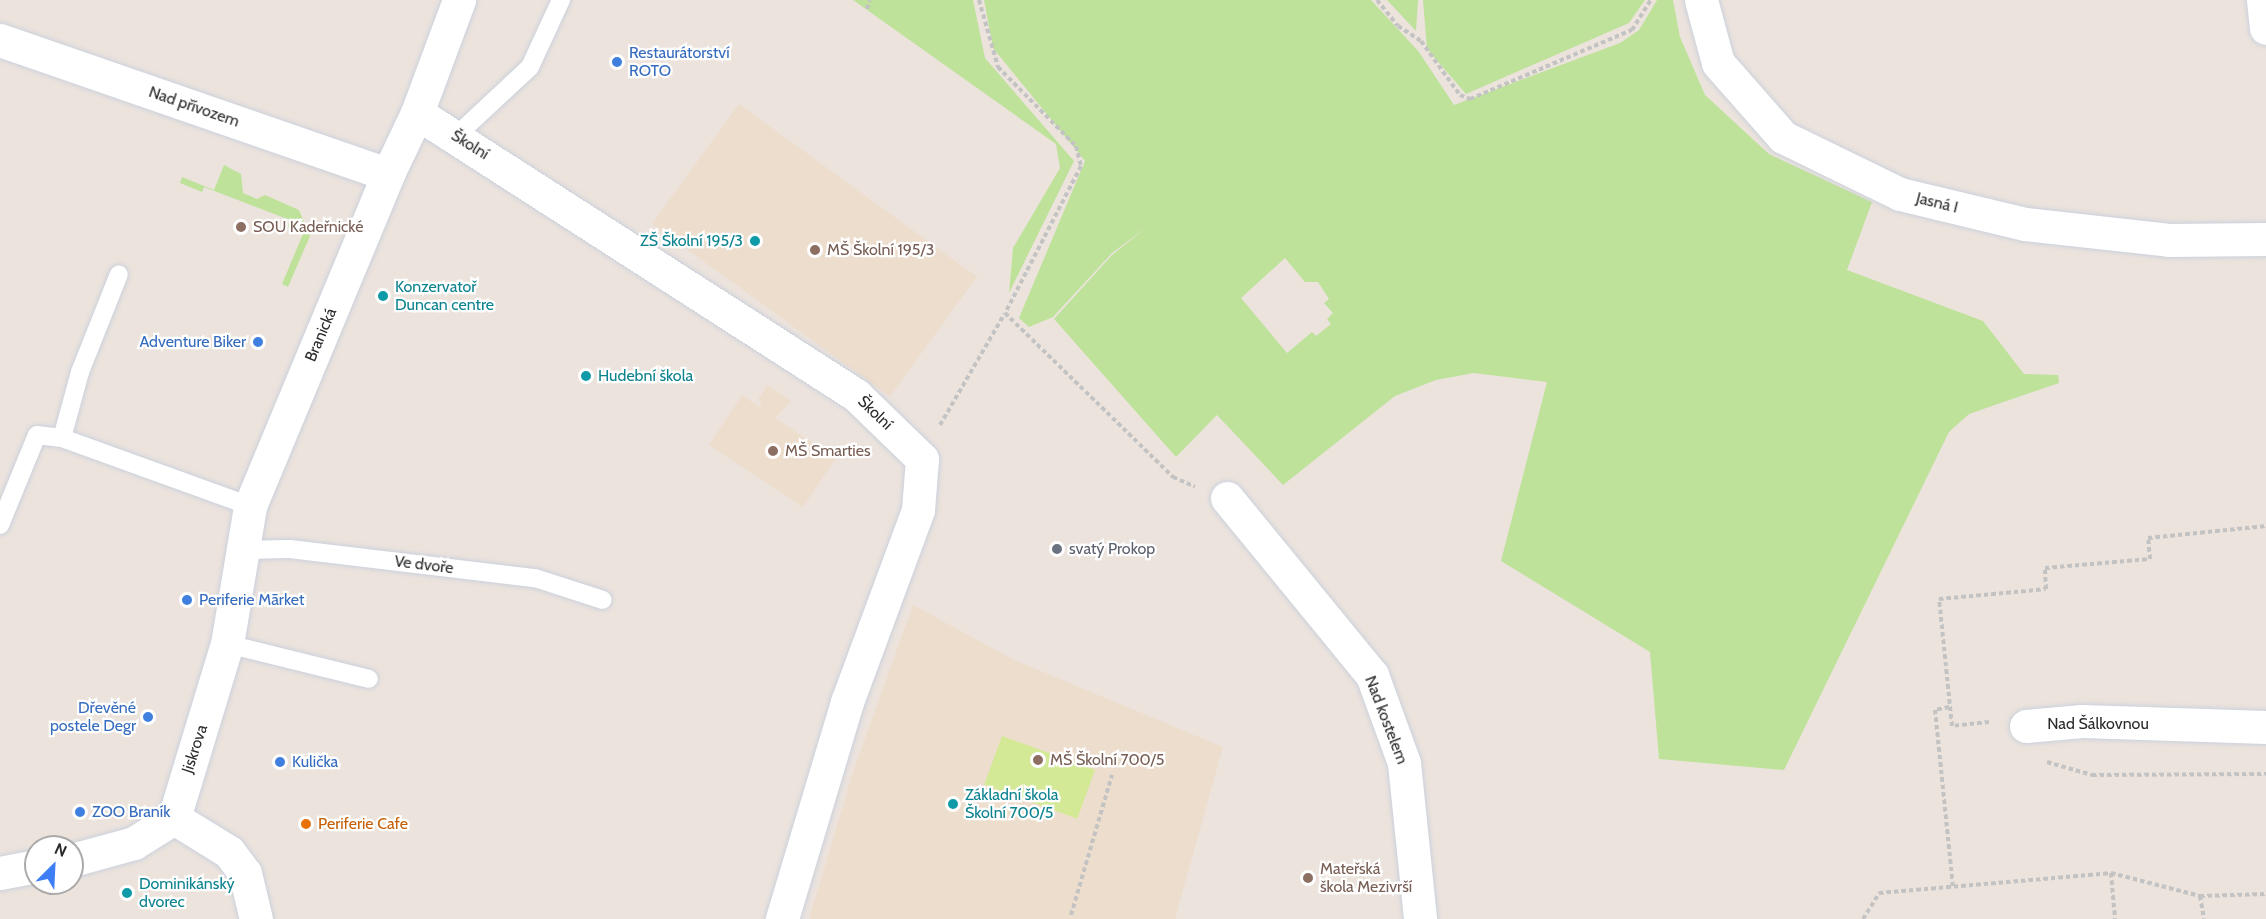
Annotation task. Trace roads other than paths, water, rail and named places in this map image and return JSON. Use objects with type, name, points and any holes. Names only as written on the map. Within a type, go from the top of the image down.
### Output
[{"type":"street","name":"Branická","points":[[218,680],[227,644],[250,506],[388,174],[417,113],[459,0]]},
{"type":"street","name":"Jasná I","points":[[1701,0],[1718,63],[1783,137],[1900,194],[2025,225],[2169,240],[2266,240]]},
{"type":"street","points":[[2263,0],[2266,28]]},
{"type":"street","name":"Nad přívozem","points":[[0,40],[388,174]]},
{"type":"street","name":"Školní","points":[[417,113],[856,395],[922,459],[918,510],[847,702],[782,919]]},
{"type":"street","name":"Nad kostelem","points":[[1227,498],[1372,675],[1404,763],[1420,919]]},
{"type":"street","name":"Jiskrova","points":[[174,818],[218,680]]},
{"type":"street","name":"Nad Šálkovnou","points":[[2026,726],[2082,721],[2266,727]]},
{"type":"street","points":[[84,857],[134,843],[174,818],[229,852],[244,873],[256,919]]},
{"type":"street","points":[[0,873],[24,868]]},
{"type":"lane","points":[[456,136],[530,67],[561,0]]},
{"type":"lane","points":[[62,438],[80,372],[119,274]]},
{"type":"lane","points":[[0,525],[37,435],[62,438],[250,506]]},
{"type":"lane","name":"Ve dvoře","points":[[241,550],[290,549],[536,578],[603,600]]},
{"type":"lane","points":[[227,644],[369,679]]},
{"type":"place","name":"Restaurátorství ROTO","points":[[617,62]]},
{"type":"place","name":"SOU Kadeřnické","points":[[241,227]]},
{"type":"place","name":"ZŠ Školní 195/3","points":[[755,241]]},
{"type":"place","name":"MŠ Školní 195/3","points":[[815,250]]},
{"type":"place","name":"Konzervatoř Duncan centre","points":[[383,296]]},
{"type":"place","name":"Adventure Biker","points":[[258,342]]},
{"type":"place","name":"Hudební škola","points":[[586,376]]},
{"type":"place","name":"MŠ Smarties","points":[[773,451]]},
{"type":"place","name":"svatý Prokop","points":[[1057,549]]},
{"type":"place","name":"Periferie Mārket","points":[[187,600]]},
{"type":"place","name":"Dřevěné postele Degr","points":[[148,717]]},
{"type":"place","name":"MŠ Školní 700/5","points":[[1038,760]]},
{"type":"place","name":"Kulička","points":[[280,762]]},
{"type":"place","name":"Základní škola Školní 700/5","points":[[953,804]]},
{"type":"place","name":"ZOO Braník","points":[[80,812]]},
{"type":"place","name":"Periferie Cafe","points":[[306,824]]},
{"type":"place","name":"Mateřská škola Mezivrší","points":[[1308,878]]},
{"type":"place","name":"Dominikánský dvorec","points":[[127,893]]}]
